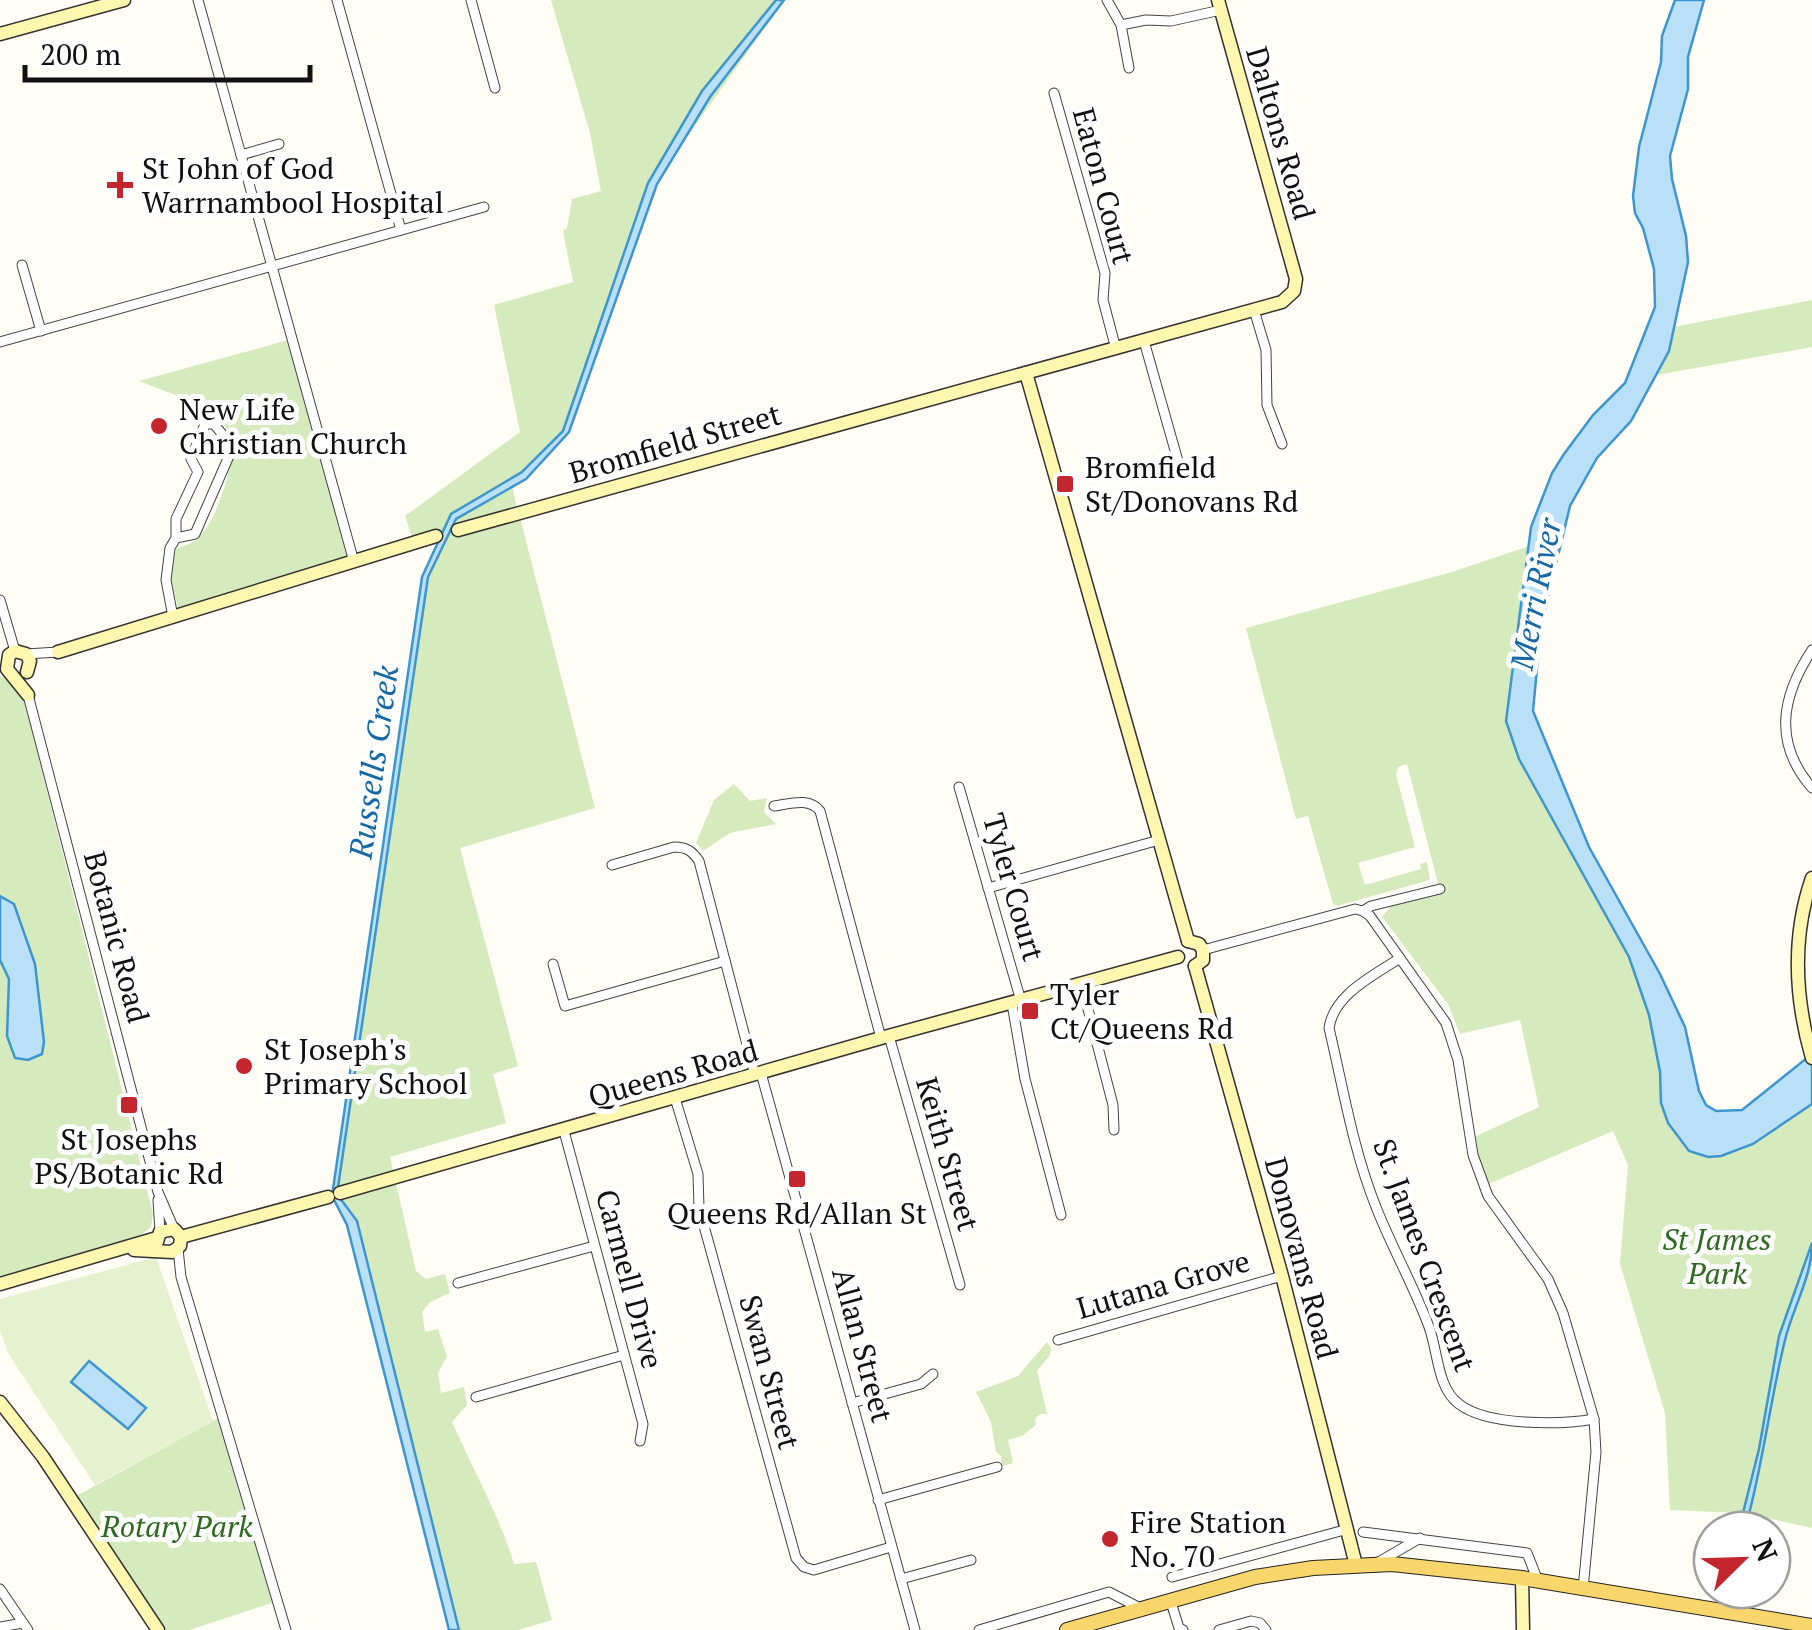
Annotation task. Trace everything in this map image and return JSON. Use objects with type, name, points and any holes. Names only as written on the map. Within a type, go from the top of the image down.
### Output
[{"type":"main road","points":[[1067,1630],[1255,1576],[1375,1564],[1530,1579],[1812,1626]]},
{"type":"street","points":[[0,34],[124,0]]},
{"type":"street","points":[[198,0],[354,562]]},
{"type":"street","points":[[337,0],[401,230]]},
{"type":"street","points":[[471,0],[496,88]]},
{"type":"street","points":[[1107,0],[1121,25],[1129,68]]},
{"type":"street","points":[[1121,25],[1171,21],[1220,5]]},
{"type":"street","name":"Daltons Road","points":[[1220,5],[1296,279]]},
{"type":"street","name":"Eaton Court","points":[[1054,93],[1105,273],[1103,300],[1116,349]]},
{"type":"street","points":[[241,155],[279,144]]},
{"type":"street","points":[[0,342],[484,207]]},
{"type":"street","points":[[22,265],[41,330]]},
{"type":"street","name":"Bromfield Street","points":[[14,664],[436,536],[1282,302],[1294,291],[1296,279]]},
{"type":"street","points":[[1254,310],[1266,350],[1267,405],[1282,444]]},
{"type":"street","points":[[1144,341],[1178,461]]},
{"type":"street","points":[[1026,373],[1188,941]]},
{"type":"street","points":[[176,538],[195,534],[219,478],[230,444],[214,424],[204,424],[191,459],[198,472],[219,478]]},
{"type":"street","points":[[174,617],[166,580],[170,548],[176,538],[176,519],[198,472]]},
{"type":"street","name":"Botanic Road","points":[[0,600],[169,1241],[286,1630]]},
{"type":"street","points":[[1812,650],[1788,696],[1784,722],[1795,765],[1812,788]]},
{"type":"street","name":"Tyler Court","points":[[959,787],[1016,1003],[1025,1079],[1060,1216]]},
{"type":"street","name":"Keith Street","points":[[774,806],[806,802],[820,811],[960,1286]]},
{"type":"street","points":[[988,888],[1159,840]]},
{"type":"street","name":"Allan Street","points":[[612,865],[674,847],[694,852],[699,861],[915,1630]]},
{"type":"street","points":[[1810,1051],[1800,997],[1798,939],[1802,906],[1812,878]]},
{"type":"street","points":[[1203,950],[1440,889]]},
{"type":"street","points":[[1359,910],[1400,958],[1446,1023],[1458,1060],[1473,1156],[1488,1196],[1548,1279],[1562,1313],[1594,1419],[1596,1452],[1583,1589]]},
{"type":"street","points":[[1188,941],[1203,950],[1203,960],[1195,966],[1186,966],[1178,957],[1180,948],[1188,941]]},
{"type":"street","name":"Queens Road","points":[[0,1284],[169,1241],[1178,957]]},
{"type":"street","name":"St. James Crescent","points":[[1400,958],[1348,994],[1331,1013],[1329,1028],[1370,1188],[1436,1345],[1445,1388],[1454,1402],[1468,1410],[1500,1417],[1531,1422],[1594,1419]]},
{"type":"street","points":[[552,964],[565,1006],[725,961]]},
{"type":"street","name":"Donovans Road","points":[[1195,966],[1282,1276],[1356,1566]]},
{"type":"street","points":[[1082,986],[1113,1106],[1114,1130]]},
{"type":"street","name":"Swan Street","points":[[675,1098],[698,1174],[700,1208],[796,1558],[804,1567],[814,1570],[891,1548]]},
{"type":"street","name":"Carmell Drive","points":[[564,1131],[643,1424],[640,1441]]},
{"type":"street","points":[[458,1282],[594,1246]]},
{"type":"street","name":"Lutana Grove","points":[[1058,1340],[1282,1276]]},
{"type":"street","points":[[476,1397],[624,1355]]},
{"type":"street","points":[[852,1403],[921,1384],[933,1374]]},
{"type":"street","points":[[0,1402],[43,1457],[158,1630]]},
{"type":"street","points":[[878,1500],[999,1468]]},
{"type":"street","points":[[1172,1577],[1348,1528]]},
{"type":"street","points":[[1363,1532],[1527,1553],[1530,1579],[1523,1630]]},
{"type":"street","points":[[1375,1564],[1422,1538]]},
{"type":"street","points":[[900,1578],[972,1560]]},
{"type":"street","points":[[0,1590],[25,1627]]},
{"type":"street","points":[[979,1630],[1109,1592],[1140,1608]]},
{"type":"street","points":[[1170,1599],[1183,1630]]},
{"type":"street","points":[[1219,1630],[1252,1621],[1260,1622],[1266,1630]]},
{"type":"street","points":[[0,1627],[25,1627]]},
{"type":"green space","points":[[551,0],[785,0],[654,183],[567,431],[511,483],[595,808],[460,848],[518,1066],[493,1074],[506,1123],[390,1157],[416,1271],[426,1279],[445,1274],[450,1293],[430,1302],[422,1312],[425,1332],[438,1329],[447,1356],[438,1373],[441,1393],[464,1387],[467,1405],[452,1422],[514,1564],[536,1562],[552,1620],[518,1630],[452,1630],[351,1223],[335,1195],[426,576],[450,533],[414,543],[405,516],[520,432],[494,305],[573,282],[563,231],[567,228],[572,199],[601,191],[590,133]]},
{"type":"green space","points":[[1812,300],[1812,347],[1657,375],[1669,351],[1674,327]]},
{"type":"green space","points":[[292,339],[354,562],[180,615],[169,572],[176,549],[195,541],[218,506],[234,436],[219,420],[200,418],[204,406],[139,381]]},
{"type":"green space","name":"St James Park","points":[[1529,546],[1506,721],[1519,759],[1629,957],[1649,1015],[1660,1072],[1661,1103],[1721,1156],[1753,1144],[1812,1104],[1812,1528],[1792,1524],[1792,1510],[1670,1510],[1665,1413],[1620,1264],[1628,1165],[1613,1131],[1484,1186],[1470,1139],[1539,1107],[1520,1020],[1460,1034],[1448,1004],[1382,917],[1391,906],[1440,891],[1407,764],[1398,767],[1396,774],[1415,847],[1358,863],[1365,885],[1421,869],[1420,864],[1427,862],[1430,880],[1337,906],[1333,904],[1308,816],[1296,819],[1246,628],[1452,572]]},
{"type":"green space","points":[[0,676],[6,677],[24,698],[153,1214],[151,1227],[136,1239],[0,1277]]},
{"type":"green space","points":[[734,784],[750,801],[767,798],[764,812],[776,824],[730,833],[703,851],[696,843],[714,800]]},
{"type":"green space","points":[[156,1257],[213,1421],[95,1485],[9,1355],[0,1331],[0,1299]]},
{"type":"green space","points":[[1047,1342],[1050,1355],[1037,1371],[1047,1414],[1040,1414],[1036,1425],[1022,1436],[1008,1440],[1013,1463],[1001,1467],[991,1422],[976,1392],[1018,1376]]},
{"type":"green space","name":"Rotary Park","points":[[222,1416],[278,1601],[189,1630],[158,1630],[71,1499]]},
{"type":"water","points":[[776,0],[784,0],[710,97],[657,184],[569,432],[526,479],[456,519],[428,577],[337,1194],[357,1221],[459,1630],[449,1630],[347,1225],[332,1196],[422,577],[451,514],[522,472],[563,431],[648,183],[702,91]]},
{"type":"water","name":"Merri River","points":[[1675,0],[1704,0],[1688,57],[1688,89],[1670,156],[1688,262],[1669,351],[1631,421],[1597,458],[1570,506],[1541,626],[1533,711],[1589,847],[1685,1027],[1699,1091],[1706,1105],[1716,1111],[1742,1110],[1812,1054],[1812,1104],[1753,1144],[1708,1157],[1689,1151],[1668,1123],[1661,1103],[1660,1072],[1649,1015],[1629,957],[1519,759],[1506,721],[1531,527],[1552,473],[1564,454],[1593,415],[1625,383],[1655,307],[1654,269],[1633,196],[1639,147],[1661,62],[1662,36]]},
{"type":"water","points":[[0,896],[14,904],[35,964],[44,1042],[42,1054],[28,1060],[15,1058],[7,1036],[9,979],[0,960]]},
{"type":"water","points":[[1812,1243],[1806,1280],[1785,1340],[1750,1510],[1744,1510],[1759,1449],[1779,1336]]},
{"type":"water","points":[[89,1361],[146,1408],[128,1429],[71,1382]]},
{"type":"place","name":"St John of God Warrnambool Hospital","points":[[120,185]]},
{"type":"place","name":"New Life Christian Church","points":[[159,426]]},
{"type":"place","name":"Bromfield St/Donovans Rd","points":[[1065,484]]},
{"type":"place","name":"Tyler Ct/Queens Rd","points":[[1030,1011]]},
{"type":"place","name":"St Joseph's Primary School","points":[[244,1066]]},
{"type":"place","name":"St Josephs PS/Botanic Rd","points":[[129,1105]]},
{"type":"place","name":"Queens Rd/Allan St","points":[[797,1179]]},
{"type":"place","name":"Fire Station No. 70","points":[[1110,1539]]},
{"type":"water label","name":"Russells Creek","points":[[373,762]]}]
